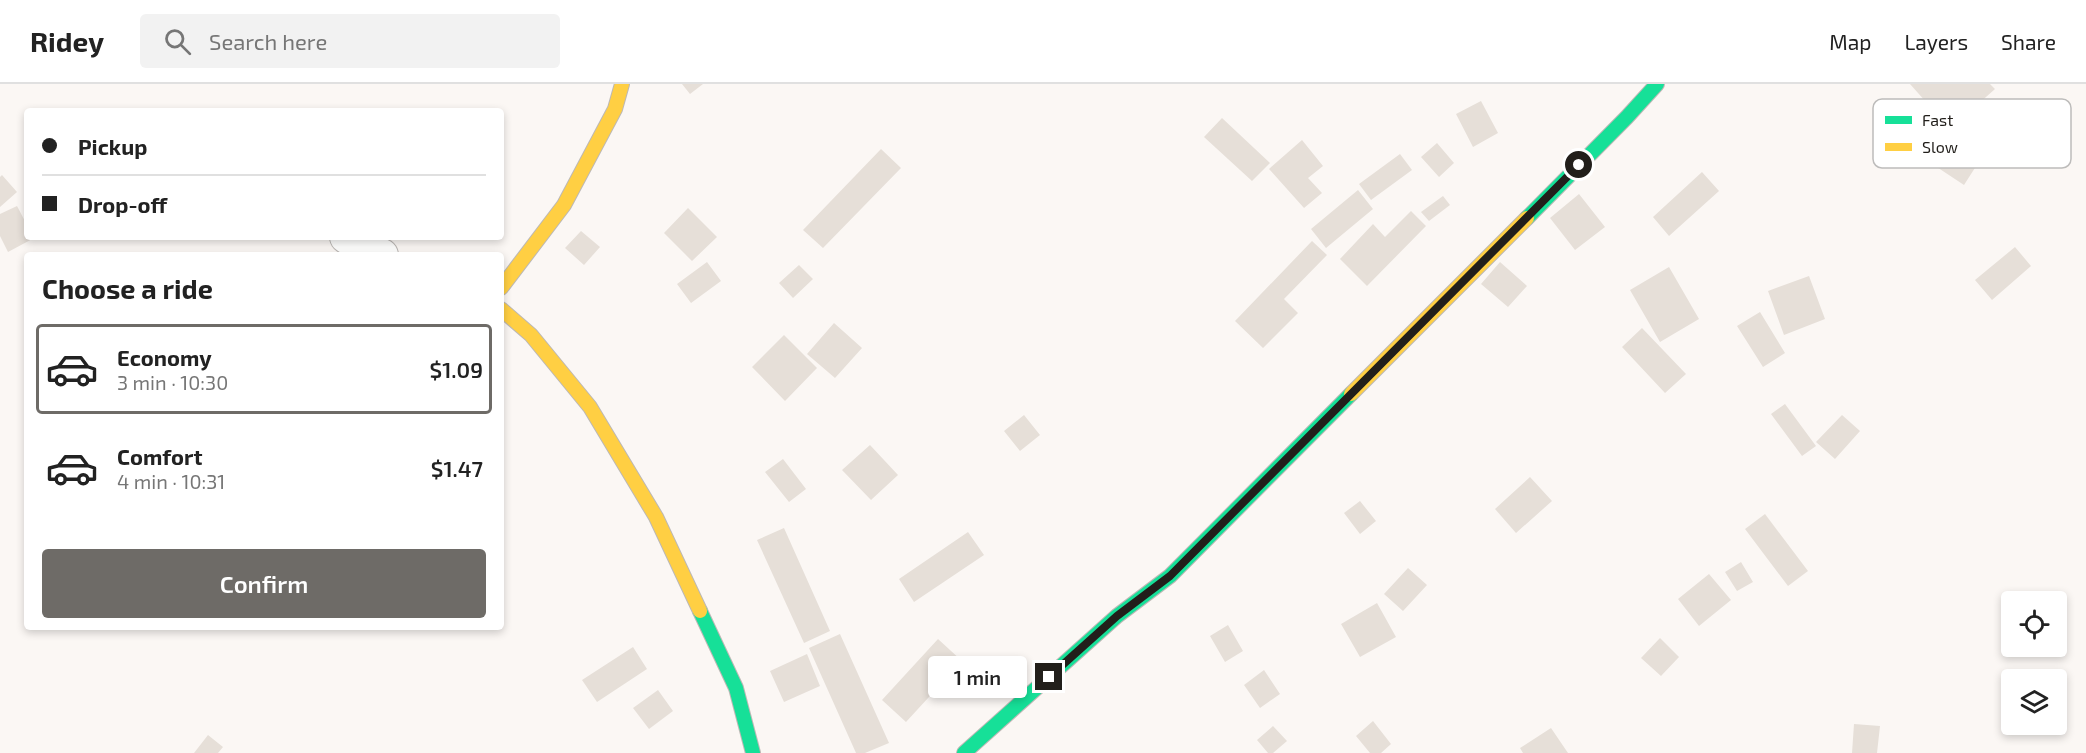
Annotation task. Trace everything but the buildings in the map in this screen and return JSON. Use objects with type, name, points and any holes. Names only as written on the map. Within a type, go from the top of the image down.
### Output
[{"type":"street","points":[[504,284],[564,205],[615,109],[622,84]]},
{"type":"street","points":[[964,753],[1117,616],[1170,576],[1627,117],[1657,84]]},
{"type":"street","points":[[350,240],[375,252]]},
{"type":"street","points":[[504,312],[531,336],[590,407],[656,518],[736,688],[753,753]]},
{"type":"traffic: fast","points":[[1527,218],[1657,84]]},
{"type":"traffic: fast","points":[[964,753],[1117,616],[1170,576],[1351,394]]},
{"type":"traffic: fast","points":[[700,611],[736,688],[753,753]]},
{"type":"traffic: slow","points":[[504,284],[564,205],[615,109],[622,84]]},
{"type":"traffic: slow","points":[[1351,394],[1527,218]]},
{"type":"traffic: slow","points":[[504,312],[531,335],[590,407],[656,517],[700,611]]},
{"type":"route","points":[[1049,677],[1117,616],[1170,576],[1579,165]]}]
